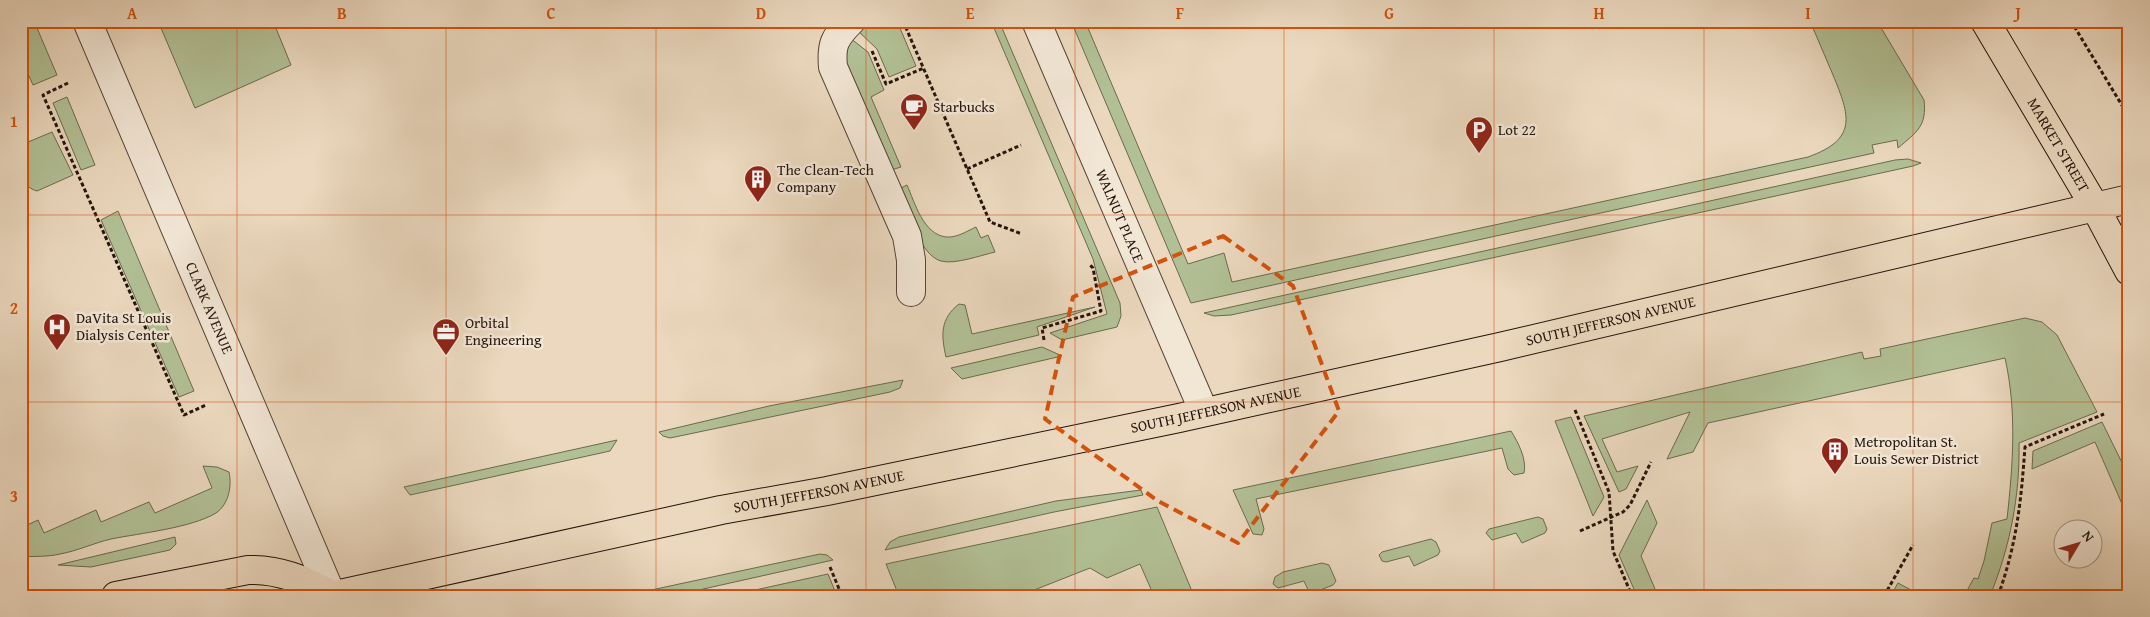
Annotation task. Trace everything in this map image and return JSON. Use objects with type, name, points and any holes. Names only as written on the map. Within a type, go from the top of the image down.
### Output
[{"type":"main road","name":"MARKET STREET","points":[[1985,21],[2095,207],[2129,270]]},
{"type":"main road","name":"SOUTH JEFFERSON AVENUE","points":[[332,596],[721,510],[827,491],[1204,412],[1500,347],[2129,199]]},
{"type":"main road","points":[[116,596],[248,570],[260,570],[307,581],[332,596]]},
{"type":"street","name":"CLARK AVENUE","points":[[88,21],[332,596]]},
{"type":"street","points":[[851,21],[838,36],[832,50],[833,67],[907,236],[911,260],[910,292]]},
{"type":"street","name":"WALNUT PLACE","points":[[1036,21],[1204,412]]},
{"type":"path","points":[[903,21],[990,222],[1022,234]]},
{"type":"path","points":[[2071,21],[2129,117]]},
{"type":"path","points":[[865,44],[872,50],[886,84],[924,68]]},
{"type":"path","points":[[38,97],[68,83]]},
{"type":"path","points":[[43,95],[184,415],[206,406]]},
{"type":"path","points":[[967,169],[1021,146]]},
{"type":"path","points":[[1044,340],[1042,328],[1101,310],[1093,268],[1090,265]]},
{"type":"path","points":[[1575,410],[1609,492],[1613,551],[1632,596]]},
{"type":"path","points":[[1998,596],[2014,546],[2019,519],[2026,447],[2104,414]]},
{"type":"path","points":[[1580,531],[1611,517],[1630,505],[1651,462]]},
{"type":"path","points":[[1883,596],[1913,545]]},
{"type":"path","points":[[830,567],[842,596]]},
{"type":"highlighted area","points":[[1223,236],[1293,286],[1339,411],[1238,543],[1158,501],[1045,419],[1073,297]]},
{"type":"green space","points":[[21,21],[34,21],[57,75],[33,85],[21,58]]},
{"type":"green space","points":[[158,21],[273,21],[291,65],[195,108]]},
{"type":"green space","points":[[870,21],[897,21],[916,66],[889,77],[877,49],[857,30]]},
{"type":"green space","points":[[991,21],[999,21],[1120,303],[1121,316],[1117,327],[1062,340],[1050,333],[1107,314],[1093,259]]},
{"type":"green space","points":[[1071,21],[1085,21],[1188,264],[1224,253],[1232,282],[1808,157],[1824,150],[1842,134],[1846,125],[1846,114],[1839,90],[1810,21],[1877,21],[1924,100],[1925,109],[1919,128],[1898,148],[1897,140],[1872,145],[1874,153],[1191,303]]},
{"type":"green space","points":[[850,38],[868,52],[884,90],[871,97],[901,167],[891,170],[845,69],[845,48]]},
{"type":"green space","points":[[67,97],[95,165],[81,170],[53,103]]},
{"type":"green space","points":[[52,132],[73,175],[37,191],[30,188],[23,179],[21,172],[21,145]]},
{"type":"green space","points":[[1908,159],[1921,163],[1231,315],[1214,316],[1204,313],[1895,160]]},
{"type":"green space","points":[[907,185],[921,217],[931,230],[938,235],[950,237],[962,234],[976,227],[981,238],[988,235],[995,252],[953,262],[941,261],[933,257],[920,241],[899,189]]},
{"type":"green space","points":[[118,211],[194,391],[179,397],[101,220]]},
{"type":"green space","points":[[959,304],[965,305],[972,334],[1095,307],[1037,327],[1039,335],[946,357],[943,342],[945,322]]},
{"type":"green space","points":[[2025,318],[2042,322],[2057,335],[2097,412],[2019,443],[2016,502],[2003,559],[1990,596],[1964,596],[1974,578],[1978,579],[1992,523],[2007,519],[2013,438],[2009,378],[2005,358],[1708,423],[1693,452],[1667,459],[1690,412],[1602,439],[1617,472],[1638,466],[1626,489],[1619,492],[1584,416],[1862,352],[1864,359],[1881,356],[1880,349]]},
{"type":"green space","points":[[1042,347],[1062,356],[962,379],[951,368]]},
{"type":"green space","points":[[903,380],[900,388],[890,392],[670,438],[663,436],[659,432],[769,406]]},
{"type":"green space","points":[[1571,417],[1604,497],[1593,516],[1555,421]]},
{"type":"green space","points":[[2102,422],[2129,477],[2129,520],[2095,442],[2032,469],[2033,451]]},
{"type":"green space","points":[[1511,431],[1523,456],[1524,473],[1514,475],[1508,469],[1502,448],[1256,499],[1264,529],[1262,535],[1253,534],[1233,490]]},
{"type":"green space","points":[[617,440],[610,451],[410,495],[404,487]]},
{"type":"green space","points":[[203,466],[217,467],[229,472],[230,483],[227,500],[224,505],[216,513],[206,518],[180,526],[111,539],[66,553],[51,556],[21,557],[21,528],[38,520],[44,533],[96,510],[101,522],[149,502],[155,513],[212,488]]},
{"type":"green space","points":[[1141,490],[1143,495],[1054,512],[885,550],[890,542],[899,537],[1056,501]]},
{"type":"green space","points":[[1647,500],[1657,523],[1641,556],[1658,596],[1637,596],[1619,555]]},
{"type":"green space","points":[[1157,507],[1194,596],[1154,596],[1140,564],[1107,578],[1090,568],[1019,596],[899,596],[886,564]]},
{"type":"green space","points":[[1538,517],[1543,519],[1547,529],[1545,533],[1522,543],[1516,533],[1492,540],[1486,533],[1489,529]]},
{"type":"green space","points":[[175,537],[176,544],[170,550],[91,567],[58,565]]},
{"type":"green space","points":[[1431,539],[1436,542],[1440,551],[1438,555],[1414,566],[1409,556],[1386,562],[1382,561],[1379,555],[1382,552]]},
{"type":"green space","points":[[820,554],[827,555],[833,560],[672,596],[623,596]]},
{"type":"green space","points":[[1322,563],[1329,565],[1336,581],[1333,585],[1310,594],[1304,581],[1278,588],[1273,584],[1275,577],[1283,572]]},
{"type":"green space","points":[[828,574],[837,596],[728,596]]},
{"type":"green space","points":[[1898,583],[1922,596],[1905,596],[1894,590]]},
{"type":"place","name":"Starbucks","points":[[914,131]]},
{"type":"place","name":"Lot 22","points":[[1479,154]]},
{"type":"place","name":"The Clean-Tech Company","points":[[758,203]]},
{"type":"place","name":"DaVita St Louis Dialysis Center","points":[[57,351]]},
{"type":"place","name":"Orbital Engineering","points":[[446,356]]},
{"type":"place","name":"Metropolitan St. Louis Sewer District","points":[[1835,475]]}]
